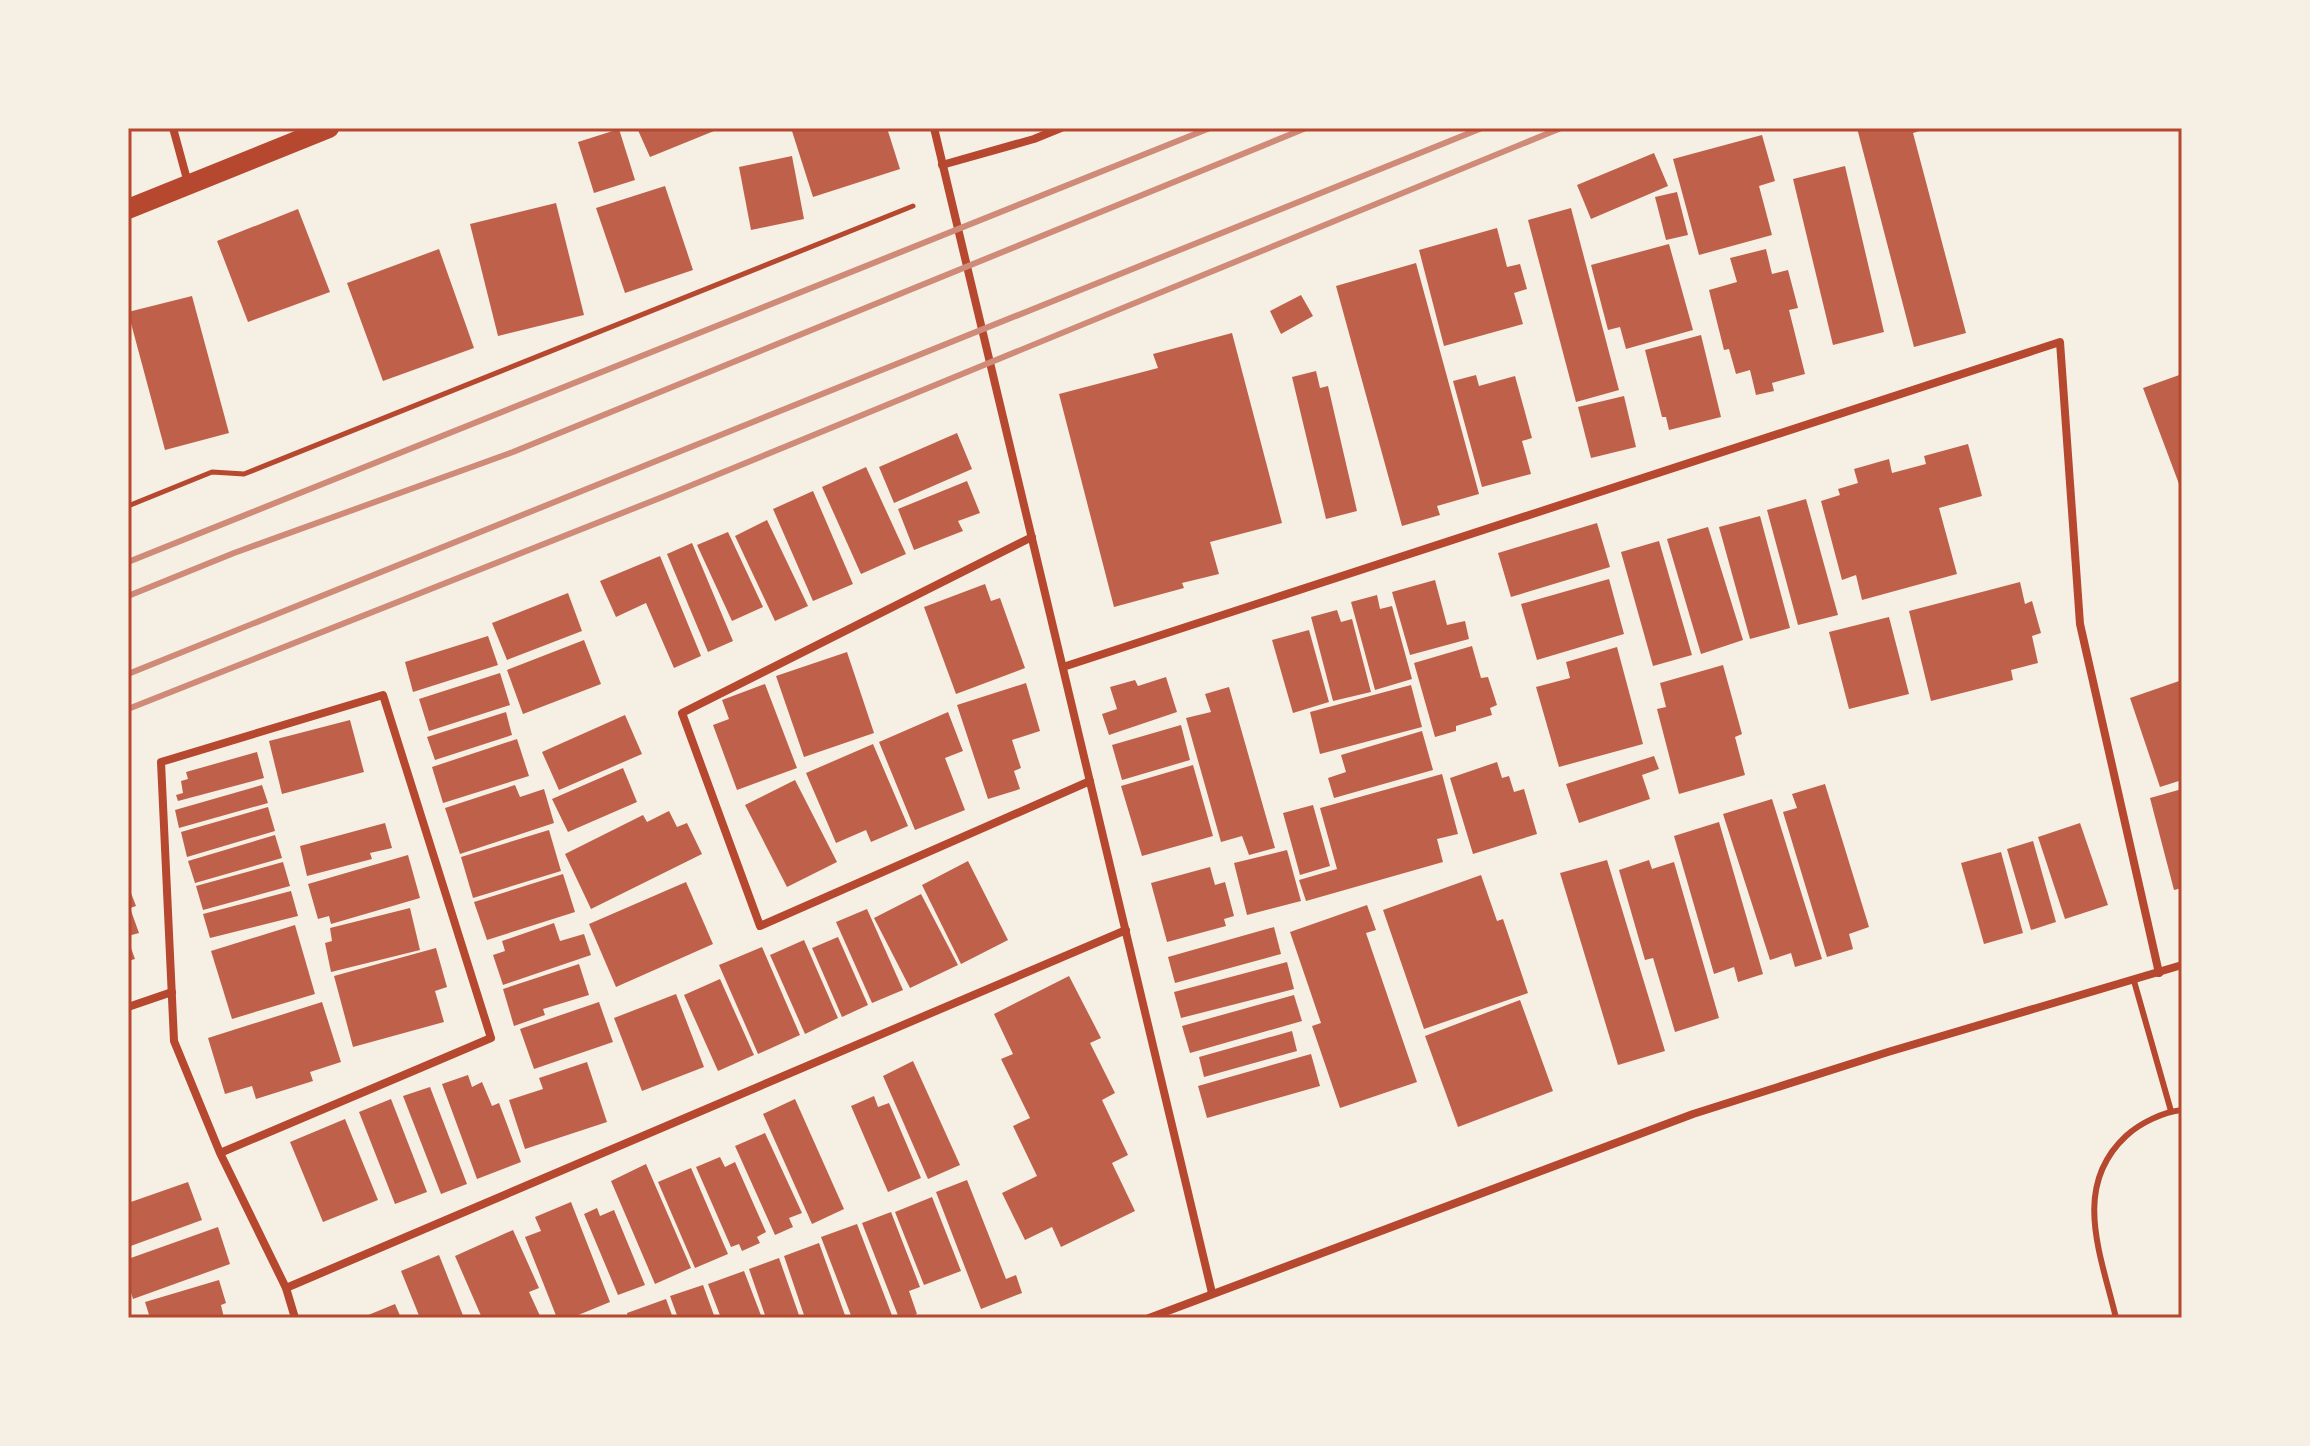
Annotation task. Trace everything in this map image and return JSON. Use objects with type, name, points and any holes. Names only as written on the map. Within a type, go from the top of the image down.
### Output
[{"type":"main road","points":[[128,209],[329,128]]},
{"type":"street","points":[[173,128],[189,184]]},
{"type":"street","points":[[934,128],[1212,1293]]},
{"type":"street","points":[[942,165],[1034,139],[1061,128]]},
{"type":"street","points":[[1063,667],[2060,342],[2080,624],[2159,973]]},
{"type":"street","points":[[1032,537],[682,713],[760,926],[1090,781]]},
{"type":"street","points":[[220,1153],[491,1038],[383,695],[161,762],[174,1041],[220,1153],[286,1288],[295,1318]]},
{"type":"street","points":[[286,1288],[1126,930]]},
{"type":"street","points":[[1149,1318],[1693,1114],[1888,1052],[2182,965]]},
{"type":"street","points":[[128,1007],[172,992]]},
{"type":"lane","points":[[2134,981],[2171,1111]]},
{"type":"lane","points":[[2116,1318],[2093,1223],[2095,1185],[2110,1150],[2134,1128],[2171,1111],[2182,1110]]},
{"type":"path","points":[[128,506],[212,472],[244,474],[949,191]]},
{"type":"building","points":[[637,128],[712,128],[714,131],[650,157]]},
{"type":"building","points":[[791,128],[887,128],[900,169],[813,197]]},
{"type":"building","points":[[1857,128],[1929,128],[1913,133],[1966,333],[1914,347]]},
{"type":"building","points":[[619,129],[635,180],[594,193],[578,142]]},
{"type":"building","points":[[1762,135],[1775,181],[1759,186],[1772,235],[1699,255],[1673,159]]},
{"type":"building","points":[[1654,153],[1668,186],[1591,219],[1577,185]]},
{"type":"building","points":[[792,156],[804,219],[751,230],[739,167]]},
{"type":"building","points":[[1845,166],[1884,332],[1833,345],[1793,179]]},
{"type":"building","points":[[665,186],[693,270],[625,293],[596,208]]},
{"type":"building","points":[[1677,192],[1688,235],[1666,240],[1655,197]]},
{"type":"building","points":[[556,203],[584,315],[498,336],[470,224]]},
{"type":"building","points":[[1571,208],[1619,390],[1576,402],[1528,220]]},
{"type":"building","points":[[298,209],[330,292],[248,322],[217,241]]},
{"type":"building","points":[[1497,228],[1507,267],[1520,264],[1527,289],[1514,293],[1523,324],[1444,346],[1419,250]]},
{"type":"building","points":[[1669,244],[1693,330],[1626,349],[1620,327],[1608,330],[1591,265]]},
{"type":"building","points":[[439,249],[474,348],[383,381],[347,283]]},
{"type":"building","points":[[1766,249],[1772,274],[1788,270],[1798,308],[1789,310],[1805,374],[1772,383],[1774,391],[1756,395],[1750,370],[1736,374],[1729,349],[1724,350],[1709,290],[1737,282],[1730,258]]},
{"type":"building","points":[[1416,263],[1479,494],[1437,506],[1440,515],[1402,526],[1336,286]]},
{"type":"building","points":[[1301,295],[1313,316],[1281,334],[1270,311]]},
{"type":"building","points":[[192,296],[229,433],[165,450],[128,312]]},
{"type":"building","points":[[1232,333],[1282,523],[1210,542],[1219,574],[1182,583],[1184,588],[1114,607],[1059,394],[1158,368],[1153,354]]},
{"type":"building","points":[[1701,335],[1721,417],[1669,430],[1666,417],[1662,417],[1645,350]]},
{"type":"building","points":[[1316,371],[1320,388],[1328,386],[1357,511],[1326,519],[1292,377]]},
{"type":"building","points":[[2182,374],[2182,492],[2143,388]]},
{"type":"building","points":[[1476,375],[1479,386],[1515,376],[1532,438],[1522,441],[1531,474],[1482,487],[1453,381]]},
{"type":"building","points":[[1624,396],[1636,447],[1591,458],[1578,407]]},
{"type":"building","points":[[957,433],[972,469],[894,503],[879,467]]},
{"type":"building","points":[[1968,444],[1982,496],[1939,508],[1957,574],[1862,600],[1856,575],[1842,580],[1821,501],[1840,495],[1838,489],[1858,483],[1854,469],[1889,459],[1892,473],[1926,464],[1924,456]]},
{"type":"building","points":[[866,467],[906,554],[861,574],[822,487]]},
{"type":"building","points":[[967,481],[980,513],[958,521],[963,531],[914,550],[898,509]]},
{"type":"building","points":[[813,491],[853,584],[813,601],[773,509]]},
{"type":"building","points":[[1806,499],[1838,615],[1798,625],[1767,510]]},
{"type":"building","points":[[1760,516],[1790,628],[1750,639],[1719,527]]},
{"type":"building","points":[[767,520],[808,606],[775,621],[735,536]]},
{"type":"building","points":[[1597,523],[1610,567],[1511,597],[1498,553]]},
{"type":"building","points":[[1708,527],[1743,640],[1701,654],[1667,539]]},
{"type":"building","points":[[728,532],[763,607],[732,621],[697,545]]},
{"type":"building","points":[[1659,541],[1692,655],[1653,666],[1621,552]]},
{"type":"building","points":[[692,543],[733,641],[708,652],[667,554]]},
{"type":"building","points":[[660,556],[701,656],[674,668],[646,603],[616,617],[600,581]]},
{"type":"building","points":[[1609,579],[1624,634],[1537,660],[1521,604]]},
{"type":"building","points":[[1435,580],[1447,625],[1465,621],[1469,639],[1410,655],[1392,592]]},
{"type":"building","points":[[2020,582],[2025,604],[2032,601],[2041,633],[2032,636],[2038,663],[2011,670],[2013,680],[1931,701],[1909,611]]},
{"type":"building","points":[[985,584],[991,601],[1000,598],[1025,668],[956,694],[924,607]]},
{"type":"building","points":[[568,593],[582,631],[507,660],[492,623]]},
{"type":"building","points":[[1377,595],[1380,609],[1392,606],[1412,679],[1375,690],[1351,602]]},
{"type":"building","points":[[1337,610],[1341,622],[1352,619],[1371,692],[1333,701],[1311,617]]},
{"type":"building","points":[[1889,617],[1909,694],[1849,709],[1829,632]]},
{"type":"building","points":[[1309,630],[1329,702],[1293,713],[1272,640]]},
{"type":"building","points":[[488,636],[498,665],[413,692],[405,662]]},
{"type":"building","points":[[584,640],[601,684],[523,714],[507,670]]},
{"type":"building","points":[[1472,646],[1481,678],[1488,677],[1497,705],[1490,708],[1492,715],[1456,726],[1456,731],[1435,737],[1414,663]]},
{"type":"building","points":[[1617,647],[1643,744],[1559,767],[1536,687],[1570,678],[1566,662]]},
{"type":"building","points":[[847,652],[874,733],[804,757],[776,676]]},
{"type":"building","points":[[1723,665],[1742,734],[1735,737],[1745,775],[1679,794],[1657,709],[1666,707],[1660,683]]},
{"type":"building","points":[[500,673],[510,705],[429,731],[419,699]]},
{"type":"building","points":[[1166,677],[1177,712],[1109,735],[1102,714],[1117,709],[1110,687],[1135,680],[1138,686]]},
{"type":"building","points":[[2182,680],[2182,780],[2160,787],[2130,698]]},
{"type":"building","points":[[1026,683],[1040,731],[1012,740],[1021,768],[1014,771],[1020,789],[988,799],[957,705]]},
{"type":"building","points":[[765,684],[797,768],[737,790],[713,725],[729,719],[722,700]]},
{"type":"building","points":[[1411,685],[1422,727],[1320,754],[1310,712]]},
{"type":"building","points":[[1229,687],[1275,848],[1249,855],[1242,836],[1221,842],[1186,718],[1211,712],[1205,694]]},
{"type":"building","points":[[506,712],[512,735],[435,760],[427,737]]},
{"type":"building","points":[[948,712],[963,751],[945,758],[965,810],[915,830],[879,742]]},
{"type":"building","points":[[625,715],[642,754],[559,790],[542,752]]},
{"type":"building","points":[[350,720],[364,772],[282,794],[269,741]]},
{"type":"building","points":[[1181,725],[1190,760],[1122,780],[1112,745]]},
{"type":"building","points":[[1422,731],[1433,770],[1334,798],[1328,778],[1346,772],[1341,755]]},
{"type":"building","points":[[517,739],[529,776],[443,803],[432,767]]},
{"type":"building","points":[[873,744],[908,826],[871,842],[866,830],[836,843],[806,773]]},
{"type":"building","points":[[257,752],[264,778],[178,801],[176,795],[183,793],[181,781],[188,779],[186,772]]},
{"type":"building","points":[[1654,756],[1659,769],[1642,775],[1650,799],[1579,823],[1566,784]]},
{"type":"building","points":[[1497,762],[1502,778],[1509,776],[1514,792],[1524,789],[1537,834],[1473,854],[1450,778]]},
{"type":"building","points":[[1193,765],[1213,836],[1142,856],[1121,786]]},
{"type":"building","points":[[623,768],[637,802],[568,832],[552,799]]},
{"type":"building","points":[[1442,774],[1458,834],[1437,839],[1443,862],[1306,901],[1299,880],[1337,869],[1320,808]]},
{"type":"building","points":[[795,780],[837,862],[787,887],[745,805]]},
{"type":"building","points":[[1825,784],[1869,927],[1849,934],[1853,949],[1827,957],[1783,812],[1797,808],[1792,794]]},
{"type":"building","points":[[262,785],[268,803],[179,828],[175,810]]},
{"type":"building","points":[[515,785],[520,797],[544,789],[554,823],[460,854],[445,808]]},
{"type":"building","points":[[2182,789],[2182,888],[2174,890],[2150,798]]},
{"type":"building","points":[[1772,799],[1822,959],[1795,967],[1791,953],[1770,960],[1723,814]]},
{"type":"building","points":[[1313,805],[1330,866],[1300,875],[1283,813]]},
{"type":"building","points":[[268,807],[275,831],[187,857],[181,832]]},
{"type":"building","points":[[669,811],[677,827],[687,823],[702,854],[591,909],[565,854],[643,815],[647,822]]},
{"type":"building","points":[[1719,822],[1763,974],[1738,982],[1734,967],[1714,974],[1674,836]]},
{"type":"building","points":[[385,823],[392,848],[370,853],[372,859],[307,876],[300,846]]},
{"type":"building","points":[[2080,823],[2108,905],[2065,919],[2038,837]]},
{"type":"building","points":[[549,830],[561,871],[473,898],[461,857]]},
{"type":"building","points":[[275,835],[282,858],[195,883],[188,861]]},
{"type":"building","points":[[2033,841],[2056,922],[2031,930],[2007,849]]},
{"type":"building","points":[[1287,850],[1301,901],[1247,915],[1234,863]]},
{"type":"building","points":[[2001,852],[2023,933],[1984,944],[1961,863]]},
{"type":"building","points":[[408,855],[420,898],[331,924],[329,916],[318,919],[308,884]]},
{"type":"building","points":[[1607,860],[1665,1051],[1618,1065],[1560,873]]},
{"type":"building","points":[[1649,860],[1652,869],[1674,862],[1719,1018],[1675,1032],[1653,958],[1645,960],[1619,870]]},
{"type":"building","points":[[968,861],[1008,940],[961,964],[922,885]]},
{"type":"building","points":[[283,862],[290,886],[203,910],[196,886]]},
{"type":"building","points":[[1210,867],[1215,885],[1225,882],[1234,916],[1224,919],[1226,926],[1167,942],[1151,883]]},
{"type":"building","points":[[563,874],[575,912],[487,940],[474,902]]},
{"type":"building","points":[[1481,875],[1497,921],[1503,919],[1528,993],[1424,1029],[1383,910]]},
{"type":"building","points":[[686,882],[713,944],[616,987],[589,924]]},
{"type":"building","points":[[291,891],[298,916],[210,938],[203,914]]},
{"type":"building","points":[[131,893],[136,906],[130,908],[139,933],[128,936],[128,894]]},
{"type":"building","points":[[921,894],[958,965],[910,988],[874,918]]},
{"type":"building","points":[[1367,905],[1376,930],[1366,933],[1417,1082],[1340,1108],[1312,1026],[1321,1023],[1290,932]]},
{"type":"building","points":[[410,908],[420,950],[331,972],[325,943],[332,941],[330,928]]},
{"type":"building","points":[[867,909],[903,990],[872,1003],[836,922]]},
{"type":"building","points":[[554,923],[560,941],[584,934],[591,955],[503,985],[493,955],[505,951],[502,941]]},
{"type":"building","points":[[295,925],[315,994],[232,1019],[211,951]]},
{"type":"building","points":[[1274,927],[1281,954],[1175,983],[1168,957]]},
{"type":"building","points":[[838,937],[868,1005],[842,1017],[812,948]]},
{"type":"building","points":[[128,940],[135,959],[128,961]]},
{"type":"building","points":[[804,940],[838,1018],[805,1034],[770,955]]},
{"type":"building","points":[[762,947],[800,1035],[758,1054],[719,965]]},
{"type":"building","points":[[436,948],[447,987],[435,991],[444,1022],[353,1047],[334,976]]},
{"type":"building","points":[[1287,962],[1294,989],[1181,1018],[1174,992]]},
{"type":"building","points":[[579,964],[589,995],[543,1009],[545,1015],[514,1026],[503,989]]},
{"type":"building","points":[[1069,976],[1101,1038],[1090,1043],[1115,1093],[1102,1100],[1128,1155],[1112,1163],[1135,1211],[1061,1247],[1052,1227],[1025,1240],[1002,1193],[1037,1176],[1013,1126],[1030,1118],[1001,1059],[1013,1054],[994,1014]]},
{"type":"building","points":[[720,979],[754,1055],[718,1071],[684,995]]},
{"type":"building","points":[[676,994],[704,1067],[642,1091],[614,1018]]},
{"type":"building","points":[[1294,995],[1302,1021],[1190,1053],[1182,1026]]},
{"type":"building","points":[[1520,1000],[1553,1091],[1458,1127],[1425,1036]]},
{"type":"building","points":[[322,1002],[341,1062],[310,1072],[313,1081],[256,1099],[252,1086],[225,1094],[208,1038]]},
{"type":"building","points":[[599,1002],[613,1042],[534,1069],[520,1029]]},
{"type":"building","points":[[1292,1031],[1297,1051],[1204,1077],[1199,1057]]},
{"type":"building","points":[[1311,1054],[1320,1086],[1207,1118],[1198,1086]]},
{"type":"building","points":[[913,1061],[960,1165],[928,1179],[883,1076]]},
{"type":"building","points":[[587,1062],[607,1122],[525,1149],[509,1100],[543,1089],[539,1078]]},
{"type":"building","points":[[468,1075],[472,1087],[482,1082],[492,1106],[499,1103],[521,1162],[477,1179],[442,1084]]},
{"type":"building","points":[[430,1087],[467,1184],[441,1194],[403,1096]]},
{"type":"building","points":[[874,1096],[878,1107],[889,1103],[921,1178],[888,1192],[851,1106]]},
{"type":"building","points":[[391,1099],[427,1192],[395,1204],[359,1112]]},
{"type":"building","points":[[795,1099],[844,1209],[812,1224],[763,1114]]},
{"type":"building","points":[[345,1119],[378,1200],[323,1222],[290,1142]]},
{"type":"building","points":[[765,1133],[802,1213],[789,1218],[793,1227],[775,1235],[735,1146]]},
{"type":"building","points":[[720,1157],[725,1167],[735,1162],[766,1232],[757,1237],[760,1243],[742,1251],[739,1244],[731,1247],[696,1167]]},
{"type":"building","points":[[646,1164],[691,1268],[655,1284],[611,1181]]},
{"type":"building","points":[[691,1168],[728,1254],[695,1268],[658,1182]]},
{"type":"building","points":[[967,1180],[1006,1279],[1016,1275],[1022,1293],[981,1309],[936,1192]]},
{"type":"building","points":[[188,1182],[202,1220],[128,1247],[128,1203]]},
{"type":"building","points":[[932,1197],[961,1271],[924,1285],[895,1212]]},
{"type":"building","points":[[571,1202],[610,1302],[571,1318],[557,1318],[525,1237],[541,1231],[535,1217]]},
{"type":"building","points":[[597,1208],[600,1216],[614,1210],[645,1285],[618,1295],[584,1214]]},
{"type":"building","points":[[891,1212],[920,1287],[909,1291],[917,1314],[907,1318],[899,1318],[862,1223]]},
{"type":"building","points":[[857,1224],[893,1318],[852,1318],[821,1237]]},
{"type":"building","points":[[218,1227],[230,1264],[133,1299],[128,1283],[128,1259]]},
{"type":"building","points":[[513,1230],[539,1288],[529,1292],[541,1318],[482,1318],[455,1256]]},
{"type":"building","points":[[819,1243],[846,1318],[805,1318],[784,1256]]},
{"type":"building","points":[[439,1255],[464,1318],[420,1318],[401,1271]]},
{"type":"building","points":[[779,1258],[800,1318],[766,1318],[749,1269]]},
{"type":"building","points":[[744,1271],[762,1318],[721,1318],[708,1284]]},
{"type":"building","points":[[219,1280],[226,1303],[221,1305],[224,1318],[150,1318],[145,1302]]},
{"type":"building","points":[[703,1285],[715,1318],[678,1318],[670,1296]]},
{"type":"building","points":[[666,1299],[673,1318],[628,1318],[627,1313]]},
{"type":"building","points":[[395,1304],[401,1318],[361,1318]]},
{"type":"railway","points":[[128,562],[1210,128]]},
{"type":"railway","points":[[128,596],[234,553],[513,452],[1306,128]]},
{"type":"railway","points":[[128,674],[1482,128]]},
{"type":"railway","points":[[128,709],[670,494],[1561,128]]}]
